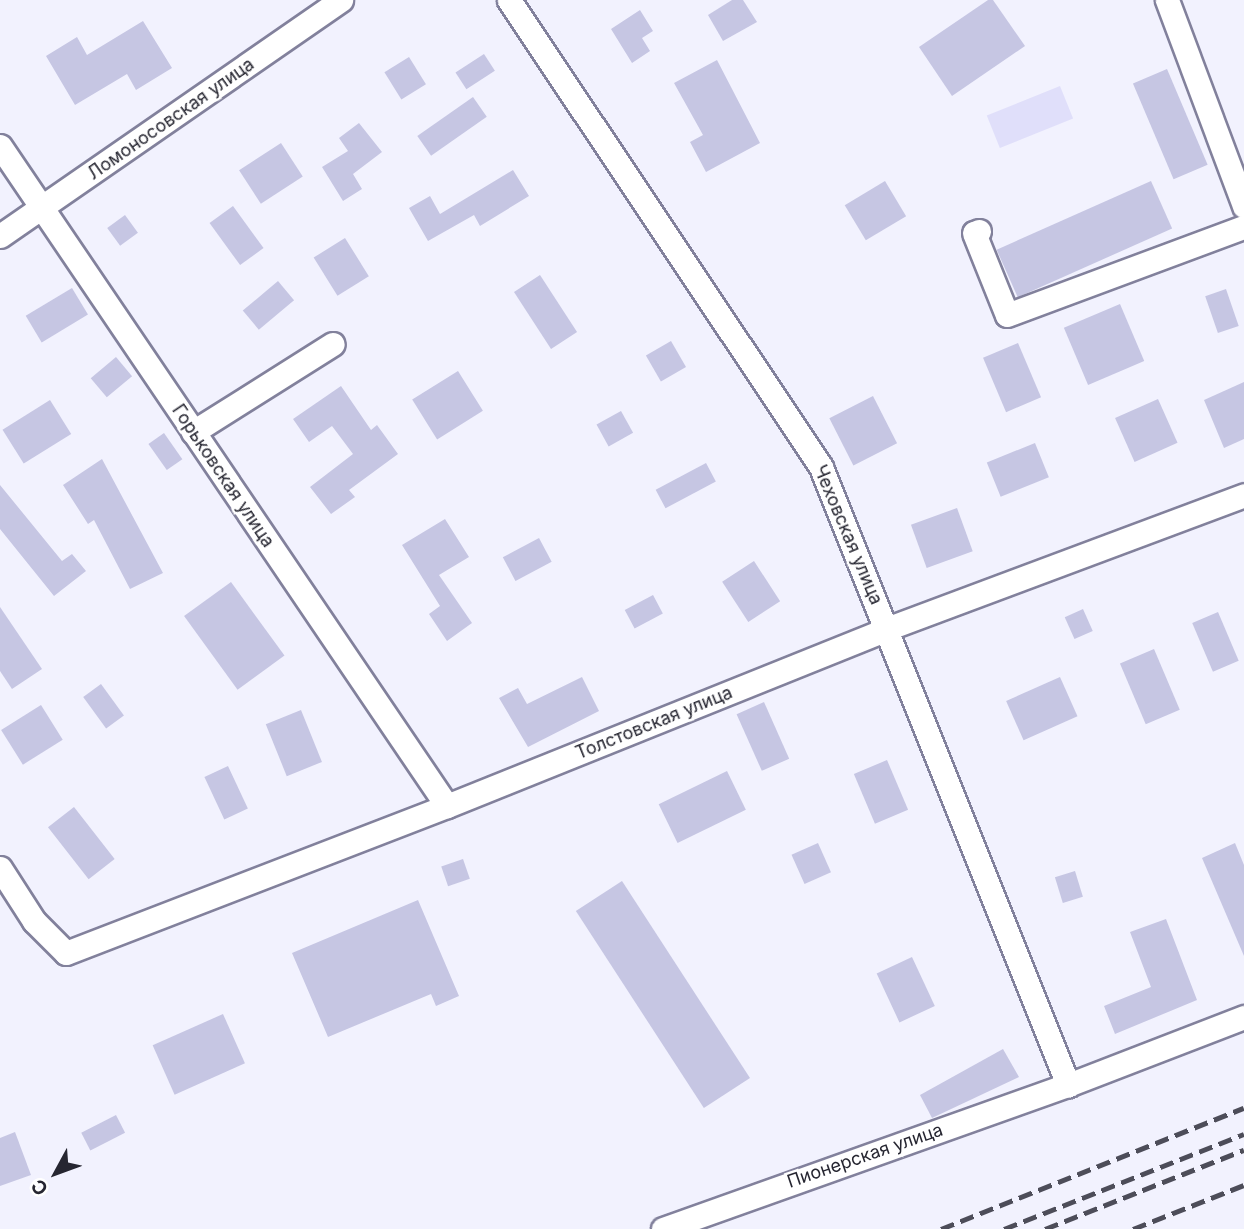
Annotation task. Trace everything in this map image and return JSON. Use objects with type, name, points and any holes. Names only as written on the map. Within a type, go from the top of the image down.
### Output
[{"type":"street","name":"Ломоносовская улица","points":[[0,236],[341,0]]},
{"type":"street","name":"Чеховская улица","points":[[509,0],[821,467],[889,628],[1068,1085]]},
{"type":"street","points":[[1167,0],[1226,183],[1244,206]]},
{"type":"street","name":"Горьковская улица","points":[[0,146],[447,806]]},
{"type":"street","points":[[979,231],[974,233],[1007,316],[1244,227]]},
{"type":"street","points":[[193,432],[333,344]]},
{"type":"street","name":"Толстовская улица","points":[[0,869],[34,921],[66,953],[447,806],[889,628],[1244,495]]},
{"type":"street","name":"Пионерская улица","points":[[663,1229],[1068,1085],[1244,1017]]},
{"type":"shaded area","points":[[1060,86],[1073,118],[1000,148],[987,116]]},
{"type":"building","points":[[732,0],[743,0],[757,22],[723,41],[708,15]]},
{"type":"building","points":[[988,0],[993,0],[1025,46],[952,96],[919,47]]},
{"type":"building","points":[[640,10],[653,31],[642,38],[650,51],[632,63],[611,29]]},
{"type":"building","points":[[143,21],[172,68],[136,90],[127,74],[75,105],[46,56],[77,37],[87,55]]},
{"type":"building","points":[[484,54],[495,71],[466,89],[455,73]]},
{"type":"building","points":[[409,57],[426,84],[401,100],[384,72]]},
{"type":"building","points":[[717,60],[760,143],[706,172],[690,142],[703,135],[674,83]]},
{"type":"building","points":[[1167,69],[1208,165],[1174,179],[1133,83]]},
{"type":"building","points":[[473,97],[487,117],[431,156],[417,136]]},
{"type":"building","points":[[359,123],[382,152],[353,174],[362,189],[343,201],[322,167],[348,151],[339,138]]},
{"type":"building","points":[[281,143],[303,177],[261,204],[239,170]]},
{"type":"building","points":[[513,170],[529,196],[480,226],[474,215],[428,241],[409,208],[430,196],[440,214]]},
{"type":"building","points":[[885,181],[906,216],[866,240],[845,205]]},
{"type":"building","points":[[1151,181],[1172,229],[1018,297],[997,250]]},
{"type":"building","points":[[233,206],[264,248],[240,265],[210,223]]},
{"type":"building","points":[[125,215],[138,233],[120,246],[107,228]]},
{"type":"building","points":[[345,238],[369,276],[337,296],[314,258]]},
{"type":"building","points":[[540,275],[577,332],[551,349],[514,292]]},
{"type":"building","points":[[278,281],[294,300],[259,330],[243,311]]},
{"type":"building","points":[[72,288],[88,315],[42,342],[26,316]]},
{"type":"building","points":[[1226,289],[1239,326],[1218,333],[1205,296]]},
{"type":"building","points":[[1120,304],[1144,361],[1088,385],[1064,328]]},
{"type":"building","points":[[671,341],[686,367],[661,381],[646,356]]},
{"type":"building","points":[[1018,343],[1041,397],[1006,412],[983,358]]},
{"type":"building","points":[[116,357],[132,376],[107,397],[91,378]]},
{"type":"building","points":[[458,371],[483,411],[437,439],[412,400]]},
{"type":"building","points":[[1244,382],[1244,439],[1224,448],[1204,400]]},
{"type":"building","points":[[341,386],[371,430],[377,425],[398,454],[349,490],[355,497],[331,514],[310,487],[353,454],[332,426],[309,442],[293,419]]},
{"type":"building","points":[[873,396],[897,443],[853,465],[829,418]]},
{"type":"building","points":[[1158,399],[1178,443],[1135,462],[1115,418]]},
{"type":"building","points":[[50,400],[71,434],[24,464],[3,430]]},
{"type":"building","points":[[621,411],[633,433],[609,446],[597,425]]},
{"type":"building","points":[[164,433],[182,459],[167,470],[148,444]]},
{"type":"building","points":[[1035,443],[1049,477],[1001,497],[987,462]]},
{"type":"building","points":[[102,459],[163,573],[130,589],[94,520],[88,524],[63,485]]},
{"type":"building","points":[[706,463],[716,482],[666,508],[656,490]]},
{"type":"building","points":[[0,485],[62,561],[72,554],[86,571],[54,596],[0,529]]},
{"type":"building","points":[[957,508],[973,551],[927,568],[911,525]]},
{"type":"building","points":[[445,519],[469,557],[439,575],[472,623],[447,641],[429,614],[440,606],[402,545]]},
{"type":"building","points":[[539,538],[552,562],[515,581],[503,557]]},
{"type":"building","points":[[754,561],[780,601],[748,622],[722,582]]},
{"type":"building","points":[[231,582],[284,656],[238,690],[184,616]]},
{"type":"building","points":[[653,595],[663,614],[635,629],[625,610]]},
{"type":"building","points":[[0,607],[42,669],[12,689],[0,671]]},
{"type":"building","points":[[1083,609],[1093,631],[1074,639],[1065,617]]},
{"type":"building","points":[[1218,612],[1239,661],[1213,672],[1192,623]]},
{"type":"building","points":[[1154,649],[1180,710],[1146,724],[1120,663]]},
{"type":"building","points":[[582,677],[599,711],[528,747],[499,698],[518,688],[527,704]]},
{"type":"building","points":[[1060,677],[1077,716],[1024,740],[1006,701]]},
{"type":"building","points":[[101,684],[124,716],[106,728],[83,697]]},
{"type":"building","points":[[764,702],[789,759],[762,771],[737,714]]},
{"type":"building","points":[[41,705],[63,740],[23,765],[1,730]]},
{"type":"building","points":[[301,710],[322,762],[287,776],[266,724]]},
{"type":"building","points":[[887,760],[908,810],[875,824],[854,774]]},
{"type":"building","points":[[228,766],[248,809],[224,820],[204,777]]},
{"type":"building","points":[[727,771],[746,810],[678,843],[659,804]]},
{"type":"building","points":[[74,807],[115,859],[89,879],[48,827]]},
{"type":"building","points":[[818,843],[831,872],[805,884],[792,855]]},
{"type":"building","points":[[1235,843],[1244,865],[1244,956],[1202,858]]},
{"type":"building","points":[[463,859],[470,879],[448,886],[441,866]]},
{"type":"building","points":[[1075,871],[1083,897],[1063,903],[1055,877]]},
{"type":"building","points":[[622,881],[750,1078],[704,1108],[576,911]]},
{"type":"building","points":[[418,900],[459,996],[436,1006],[431,994],[328,1037],[292,953]]},
{"type":"building","points":[[1166,919],[1197,1000],[1115,1034],[1104,1006],[1151,987],[1130,932]]},
{"type":"building","points":[[912,957],[935,1006],[899,1022],[877,973]]},
{"type":"building","points":[[223,1014],[245,1063],[175,1095],[153,1045]]},
{"type":"building","points":[[1003,1049],[1019,1077],[932,1118],[920,1095]]},
{"type":"building","points":[[116,1115],[125,1133],[90,1151],[81,1133]]},
{"type":"building","points":[[15,1132],[31,1175],[0,1186],[0,1138]]},
{"type":"railway","points":[[941,1229],[1244,1108]]},
{"type":"railway","points":[[1004,1229],[1244,1134]]},
{"type":"railway","points":[[1045,1229],[1244,1150]]},
{"type":"railway","points":[[1133,1229],[1244,1185]]}]
